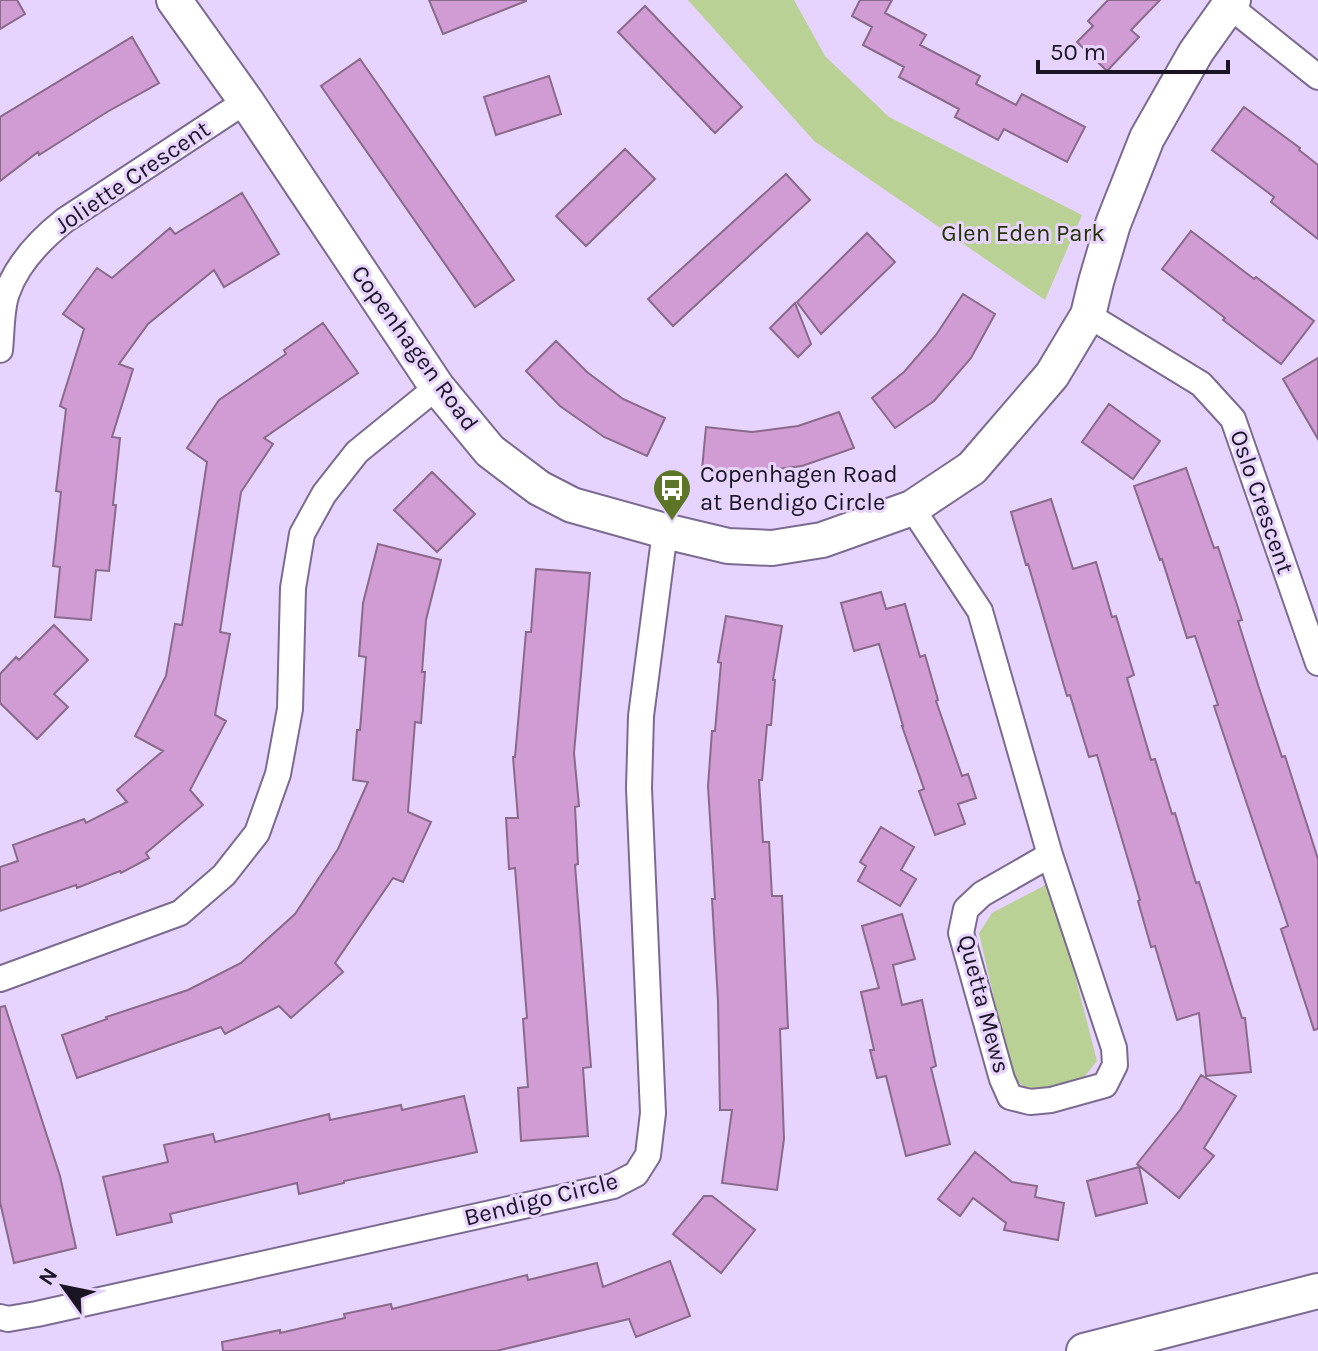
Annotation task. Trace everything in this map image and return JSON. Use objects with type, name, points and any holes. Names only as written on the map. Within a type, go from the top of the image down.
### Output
[{"type":"street","name":"Copenhagen Road","points":[[174,0],[246,101],[437,387],[490,451],[539,488],[572,505],[728,546],[772,548],[822,540],[912,508],[972,468],[1052,375],[1088,315],[1113,224],[1147,138],[1196,52],[1230,2]]},
{"type":"street","points":[[1230,2],[1318,77]]},
{"type":"street","name":"Joliette Crescent","points":[[0,350],[6,295],[20,267],[46,235],[246,101]]},
{"type":"street","name":"Oslo Crescent","points":[[1088,315],[1201,384],[1233,419],[1318,663]]},
{"type":"street","points":[[0,979],[180,913],[224,875],[257,833],[278,774],[290,709],[293,588],[302,534],[324,494],[357,452],[437,387]]},
{"type":"street","name":"Quetta Mews","points":[[912,508],[980,611],[1050,855],[1114,1048],[1115,1065],[1105,1085],[1051,1100],[1030,1102],[1010,1097],[1002,1079],[961,933],[966,909],[982,894],[1050,855]]},
{"type":"street","name":"Bendigo Circle","points":[[0,1317],[8,1319],[37,1314],[613,1186],[636,1174],[648,1155],[653,1113],[639,788],[641,716],[665,531]]},
{"type":"street","points":[[1084,1351],[1318,1291]]},
{"type":"green space","name":"Glen Eden Park","points":[[688,0],[794,0],[825,56],[889,117],[1082,215],[1045,300],[814,141]]},
{"type":"green space","points":[[1051,882],[1097,1061],[1081,1081],[1028,1090],[1012,1077],[979,933],[992,913]]},
{"type":"building","points":[[0,0],[17,0],[25,14],[0,29]]},
{"type":"building","points":[[429,0],[526,0],[526,1],[443,34]]},
{"type":"building","points":[[860,0],[892,0],[885,13],[926,35],[920,45],[980,76],[976,84],[1016,105],[1022,94],[1085,127],[1067,162],[1004,129],[998,140],[955,117],[959,109],[899,77],[904,67],[863,45],[872,27],[852,16]]},
{"type":"building","points":[[1108,0],[1160,0],[1131,30],[1139,37],[1107,71],[1077,42],[1093,26],[1088,21]]},
{"type":"building","points":[[645,6],[742,107],[715,133],[618,32]]},
{"type":"building","points":[[132,37],[159,83],[39,155],[38,152],[0,181],[0,117]]},
{"type":"building","points":[[360,59],[514,280],[475,307],[321,86]]},
{"type":"building","points":[[549,76],[561,114],[496,135],[484,97]]},
{"type":"building","points":[[1244,107],[1318,165],[1318,239],[1271,202],[1274,197],[1212,150]]},
{"type":"building","points":[[625,149],[655,179],[586,246],[556,216]]},
{"type":"building","points":[[786,174],[810,200],[673,326],[648,299]]},
{"type":"building","points":[[242,193],[279,254],[224,287],[214,270],[148,324],[119,364],[133,369],[112,437],[120,438],[109,571],[96,570],[91,620],[55,617],[60,567],[53,566],[61,492],[56,491],[66,409],[60,406],[84,329],[63,314],[97,268],[112,278],[170,228],[175,234]]},
{"type":"building","points":[[1191,231],[1314,321],[1281,364],[1162,269]]},
{"type":"building","points":[[867,233],[895,262],[821,334],[797,302]]},
{"type":"building","points":[[963,294],[995,314],[971,358],[934,401],[895,428],[872,398],[904,372],[936,335]]},
{"type":"building","points":[[795,303],[811,344],[798,357],[770,328]]},
{"type":"building","points":[[323,323],[358,373],[264,438],[273,444],[241,492],[220,632],[230,634],[215,715],[226,721],[190,790],[203,805],[146,853],[149,858],[121,873],[0,911],[0,867],[18,861],[13,845],[84,819],[86,823],[127,802],[117,790],[163,751],[135,736],[166,676],[175,624],[182,625],[207,462],[187,448],[219,400],[286,354],[284,350]]},
{"type":"building","points":[[556,341],[587,372],[623,399],[665,418],[647,456],[604,437],[560,406],[526,371]]},
{"type":"building","points":[[1318,358],[1318,439],[1283,379]]},
{"type":"building","points":[[1109,404],[1160,441],[1133,479],[1082,442]]},
{"type":"building","points":[[839,412],[854,448],[802,466],[751,472],[702,469],[706,427],[752,432],[798,426]]},
{"type":"building","points":[[1186,468],[1214,548],[1218,547],[1242,620],[1238,621],[1260,691],[1282,757],[1285,756],[1318,859],[1318,1029],[1314,1030],[1281,929],[1288,926],[1214,706],[1218,705],[1195,636],[1187,638],[1162,559],[1134,486]]},
{"type":"building","points":[[432,472],[475,514],[437,552],[394,510]]},
{"type":"building","points":[[1051,499],[1073,569],[1096,562],[1112,617],[1116,616],[1134,675],[1127,678],[1151,760],[1155,759],[1172,814],[1175,813],[1242,1018],[1245,1018],[1251,1072],[1206,1076],[1199,1013],[1177,1020],[1155,946],[1151,947],[1097,755],[1089,757],[1070,695],[1067,696],[1011,512]]},
{"type":"building","points":[[378,544],[441,560],[426,620],[421,723],[415,722],[408,812],[431,822],[403,882],[393,878],[335,963],[343,972],[291,1018],[279,1006],[225,1034],[221,1027],[77,1078],[62,1035],[188,990],[241,963],[295,914],[338,849],[368,782],[353,780],[366,657],[359,656],[363,603]]},
{"type":"building","points":[[536,569],[590,573],[574,753],[579,806],[575,807],[578,864],[575,865],[591,1067],[583,1068],[588,1136],[521,1141],[518,1088],[528,1087],[523,1019],[527,1018],[515,868],[509,869],[506,818],[518,818],[513,757],[526,632],[531,632]]},
{"type":"building","points":[[881,592],[886,609],[905,604],[920,657],[925,655],[936,701],[962,776],[968,774],[976,798],[958,804],[965,824],[935,835],[919,791],[924,789],[879,644],[854,651],[841,603]]},
{"type":"building","points":[[726,616],[782,626],[773,680],[771,725],[767,725],[762,780],[759,780],[763,842],[769,842],[772,896],[782,896],[788,1028],[780,1029],[784,1139],[777,1190],[722,1183],[732,1110],[720,1110],[712,899],[715,899],[708,786],[721,663],[718,662]]},
{"type":"building","points":[[54,625],[88,660],[54,694],[68,707],[37,739],[0,703],[0,674]]},
{"type":"building","points":[[881,827],[914,847],[901,870],[916,879],[900,906],[858,881],[866,866],[860,862]]},
{"type":"building","points":[[902,914],[915,959],[893,965],[902,1005],[922,1000],[936,1066],[931,1068],[950,1144],[906,1156],[886,1076],[877,1078],[861,992],[879,988],[862,926]]},
{"type":"building","points":[[5,1006],[60,1176],[76,1248],[14,1263],[0,1202],[0,1007]]},
{"type":"building","points":[[1201,1075],[1236,1096],[1204,1148],[1214,1156],[1179,1198],[1137,1164],[1180,1110]]},
{"type":"building","points":[[464,1096],[477,1152],[299,1194],[297,1183],[170,1214],[172,1222],[117,1235],[103,1177],[168,1162],[164,1145],[213,1134],[215,1142],[329,1114],[330,1120],[401,1105],[402,1110]]},
{"type":"building","points":[[975,1152],[1012,1182],[1037,1186],[1035,1197],[1064,1203],[1058,1240],[1004,1230],[1006,1223],[973,1198],[960,1216],[938,1199]]},
{"type":"building","points":[[1139,1167],[1147,1203],[1096,1216],[1087,1181]]},
{"type":"building","points":[[704,1196],[712,1196],[755,1230],[721,1273],[673,1234]]},
{"type":"building","points":[[670,1261],[690,1316],[636,1337],[629,1319],[496,1351],[223,1351],[222,1342],[280,1330],[280,1333],[391,1304],[392,1309],[527,1275],[528,1280],[597,1263],[603,1287]]},
{"type":"place","name":"Copenhagen Road at Bendigo Circle","points":[[672,522]]}]
